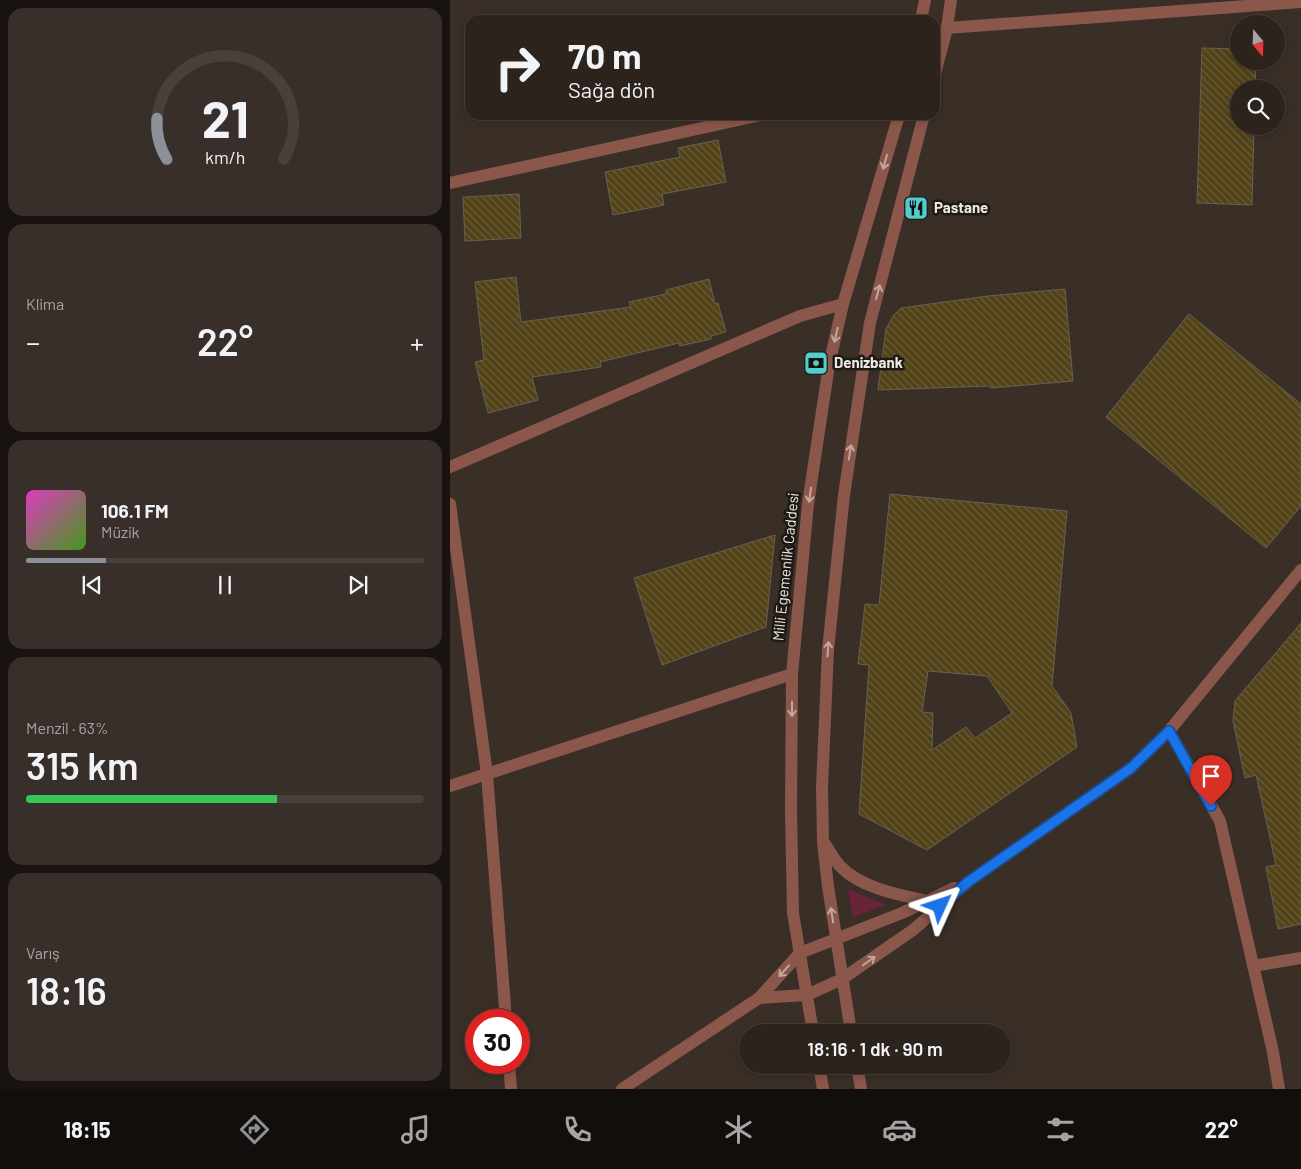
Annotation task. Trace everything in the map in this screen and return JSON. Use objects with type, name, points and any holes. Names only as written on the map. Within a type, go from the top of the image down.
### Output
[{"type":"street","points":[[923,15],[925,0]]},
{"type":"street","points":[[940,55],[947,28],[951,0]]},
{"type":"street","points":[[947,28],[1173,5],[1301,2]]},
{"type":"street","points":[[450,183],[738,120]]},
{"type":"street","name":"Milli Egemenlik Caddesi","points":[[812,1024],[793,913],[791,811],[792,674],[808,504],[829,365],[843,304],[898,120]]},
{"type":"street","points":[[850,1024],[823,842],[822,788],[828,650],[844,495],[870,322],[923,120]]},
{"type":"street","points":[[450,467],[800,316],[843,304]]},
{"type":"street","points":[[450,504],[487,774],[505,1009]]},
{"type":"street","points":[[759,998],[807,995],[842,979],[913,930],[968,882],[1131,768],[1169,731],[1301,570]]},
{"type":"street","points":[[450,786],[792,674]]},
{"type":"street","points":[[1169,731],[1220,821],[1273,1052],[1279,1089]]},
{"type":"street","points":[[823,842],[841,867],[858,879],[891,893],[928,901]]},
{"type":"street","points":[[622,1089],[759,998],[800,953],[902,913],[968,882]]},
{"type":"street","points":[[1253,966],[1301,958]]},
{"type":"street","points":[[510,1074],[511,1089]]},
{"type":"street","points":[[820,1074],[823,1089]]},
{"type":"street","points":[[858,1074],[861,1089]]},
{"type":"shaded area","points":[[848,889],[886,905],[853,917]]},
{"type":"building","points":[[1202,48],[1230,49],[1230,70],[1256,70],[1255,80],[1230,80],[1230,135],[1254,135],[1252,205],[1197,203]]},
{"type":"building","points":[[718,140],[726,182],[662,194],[664,205],[613,215],[605,172],[680,157],[678,148]]},
{"type":"building","points":[[519,194],[521,238],[465,241],[463,197]]},
{"type":"building","points":[[516,277],[521,322],[631,307],[629,302],[666,294],[666,290],[709,279],[715,304],[718,303],[726,332],[711,336],[711,339],[680,346],[679,343],[600,362],[601,367],[532,377],[538,400],[488,413],[475,362],[484,360],[475,282]]},
{"type":"building","points":[[1065,289],[1073,381],[991,388],[991,386],[878,390],[886,329],[893,316],[901,308],[988,296]]},
{"type":"building","points":[[1189,314],[1301,404],[1301,506],[1266,548],[1106,417]]},
{"type":"building","points":[[890,494],[1067,511],[1052,686],[1071,713],[1077,747],[927,850],[859,814],[869,665],[858,664],[865,604],[879,605]],"holes":[[[928,671],[987,676],[1012,713],[975,738],[966,727],[932,750],[933,713],[922,712]]]},
{"type":"building","points":[[775,535],[766,627],[662,665],[634,578]]},
{"type":"building","points":[[1301,623],[1301,924],[1278,929],[1266,867],[1276,865],[1256,775],[1245,778],[1233,721],[1235,701]]},
{"type":"place","name":"Pastane","points":[[916,208]]},
{"type":"place","name":"Denizbank","points":[[816,363]]},
{"type":"route","points":[[940,906],[968,882],[1131,768],[1169,731],[1211,806]]}]
